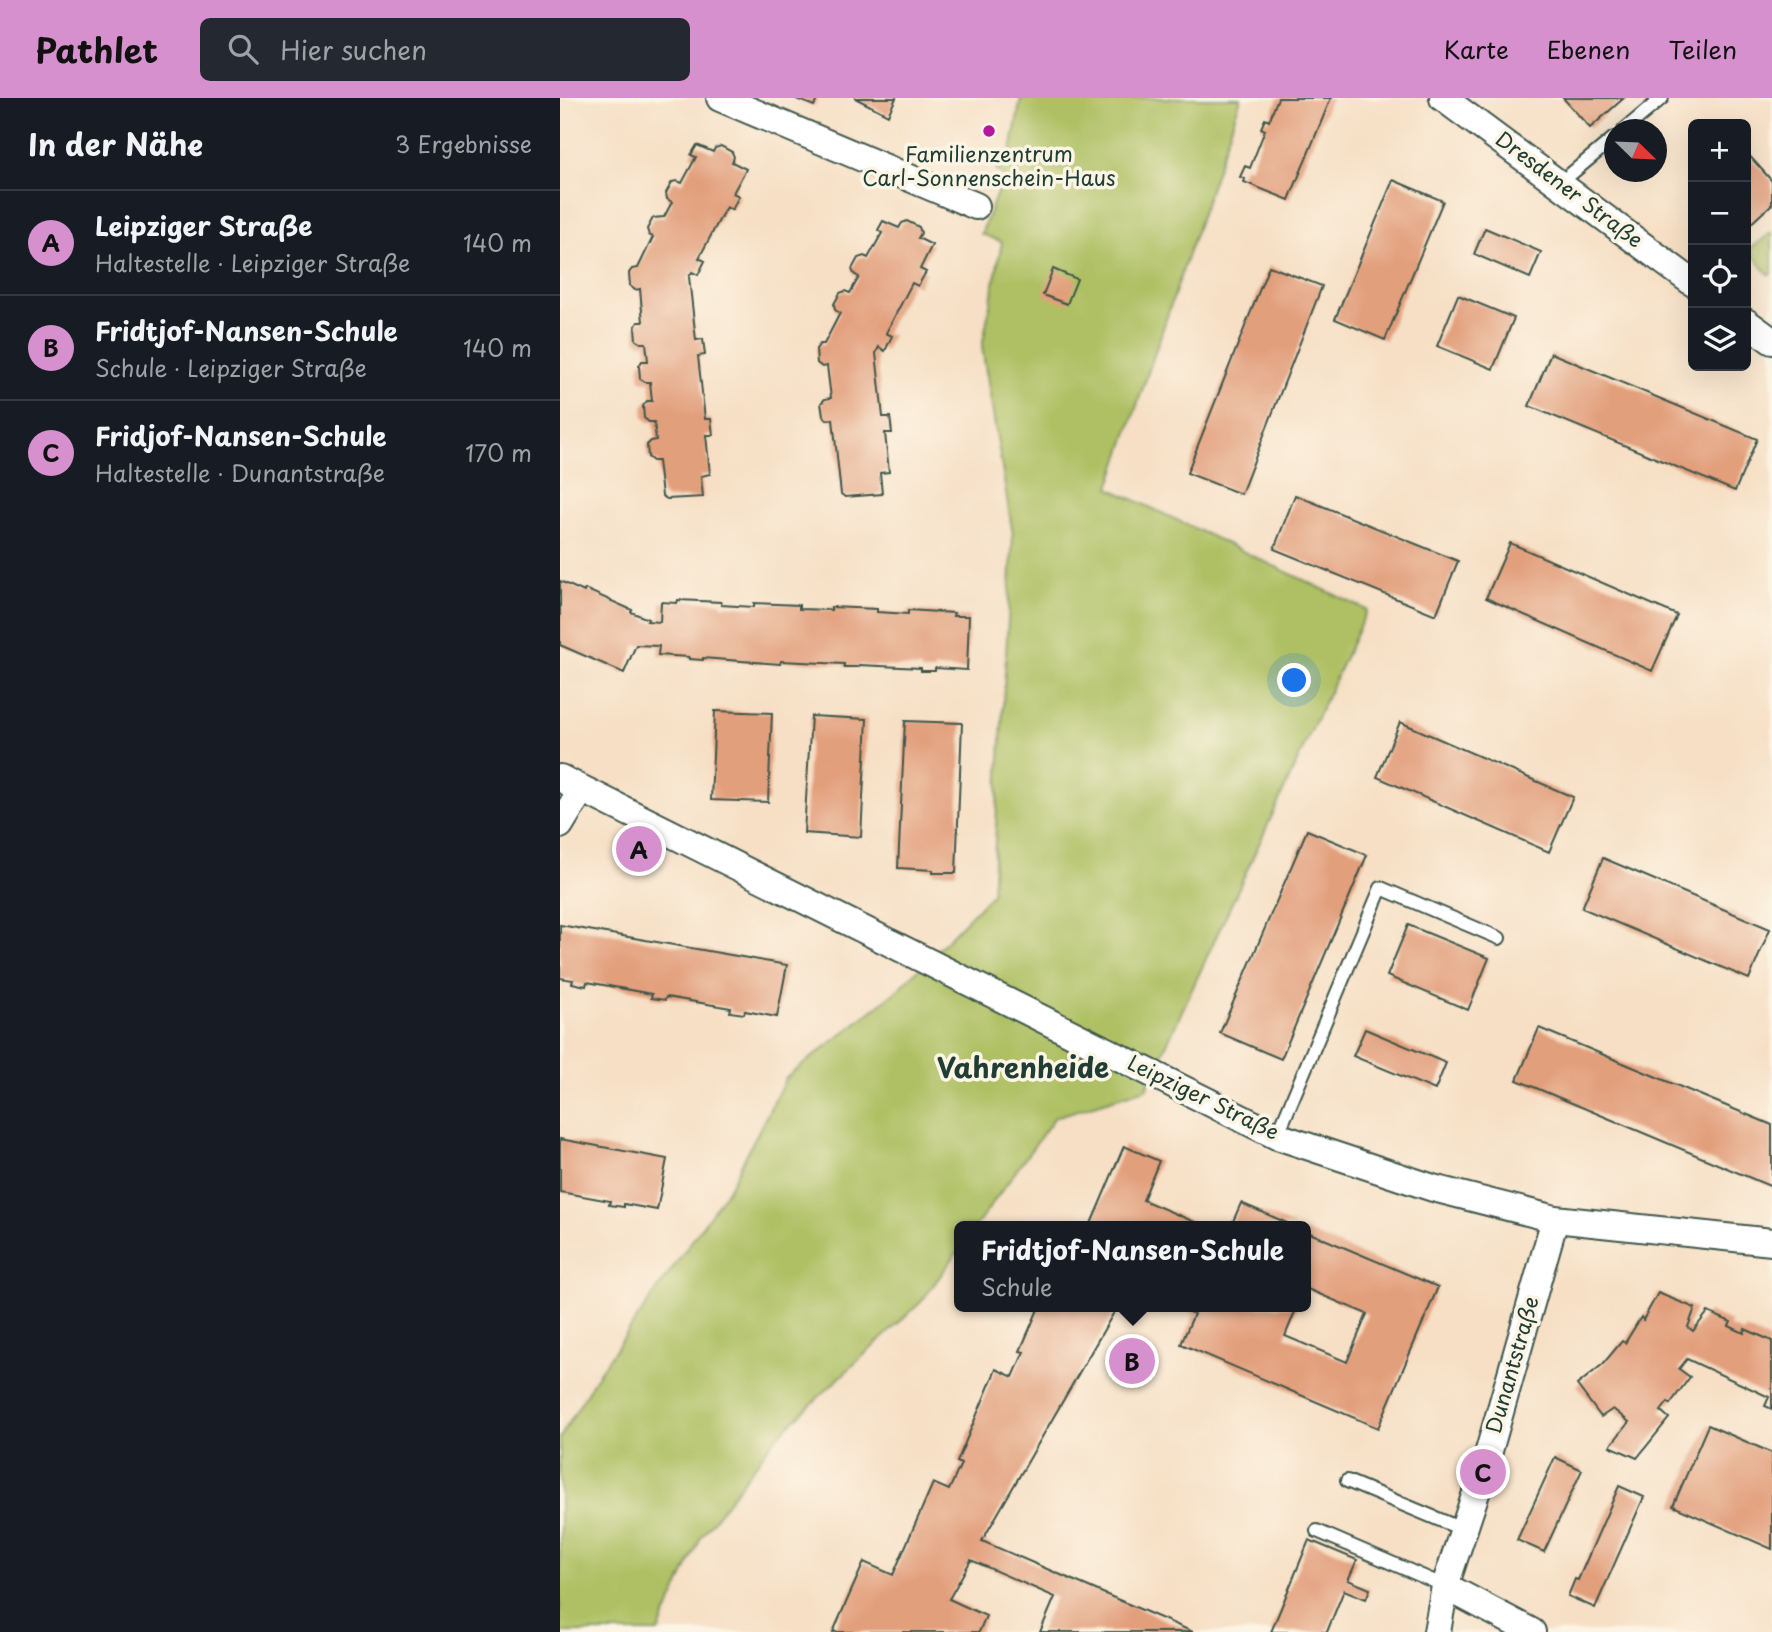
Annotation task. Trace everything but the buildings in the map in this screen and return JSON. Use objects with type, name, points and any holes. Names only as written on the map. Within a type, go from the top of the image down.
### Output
[{"type":"street","points":[[720,98],[976,206]]},
{"type":"street","name":"Dresdener Straße","points":[[1453,101],[1688,278]]},
{"type":"street","points":[[1751,325],[1772,341]]},
{"type":"street","points":[[560,825],[571,783]]},
{"type":"street","name":"Leipziger Straße","points":[[571,783],[1278,1136],[1433,1188],[1555,1219],[1772,1242]]},
{"type":"street","name":"Dunantstraße","points":[[1437,1632],[1445,1586],[1483,1472],[1555,1219]]},
{"type":"street","points":[[1445,1586],[1532,1632]]},
{"type":"lane","points":[[1638,119],[1662,98]]},
{"type":"lane","points":[[1560,183],[1604,147]]},
{"type":"lane","points":[[1278,1136],[1381,888],[1499,938]]},
{"type":"lane","points":[[1347,1481],[1464,1530]]},
{"type":"lane","points":[[1317,1531],[1445,1586]]},
{"type":"green space","points":[[1021,98],[1241,98],[1109,488],[1367,610],[1146,1089],[1055,1117],[980,1221],[954,1221],[954,1257],[921,1302],[777,1436],[701,1537],[658,1632],[560,1632],[560,1438],[596,1377],[729,1188],[786,1078],[898,990],[992,894],[1013,535],[982,347],[1002,242],[981,234],[1004,175],[996,171],[1011,151]]},
{"type":"green space","points":[[1772,232],[1772,273],[1769,275],[1751,252],[1751,248]]},
{"type":"place","name":"Familienzentrum Carl-Sonnenschein-Haus","points":[[989,131]]},
{"type":"place","name":"Leipziger Straße","points":[[639,849]]},
{"type":"place","name":"Fridtjof-Nansen-Schule","points":[[1132,1361]]},
{"type":"place","name":"Fridjof-Nansen-Schule","points":[[1483,1472]]},
{"type":"district","name":"Vahrenheide","points":[[1023,1068]]}]
